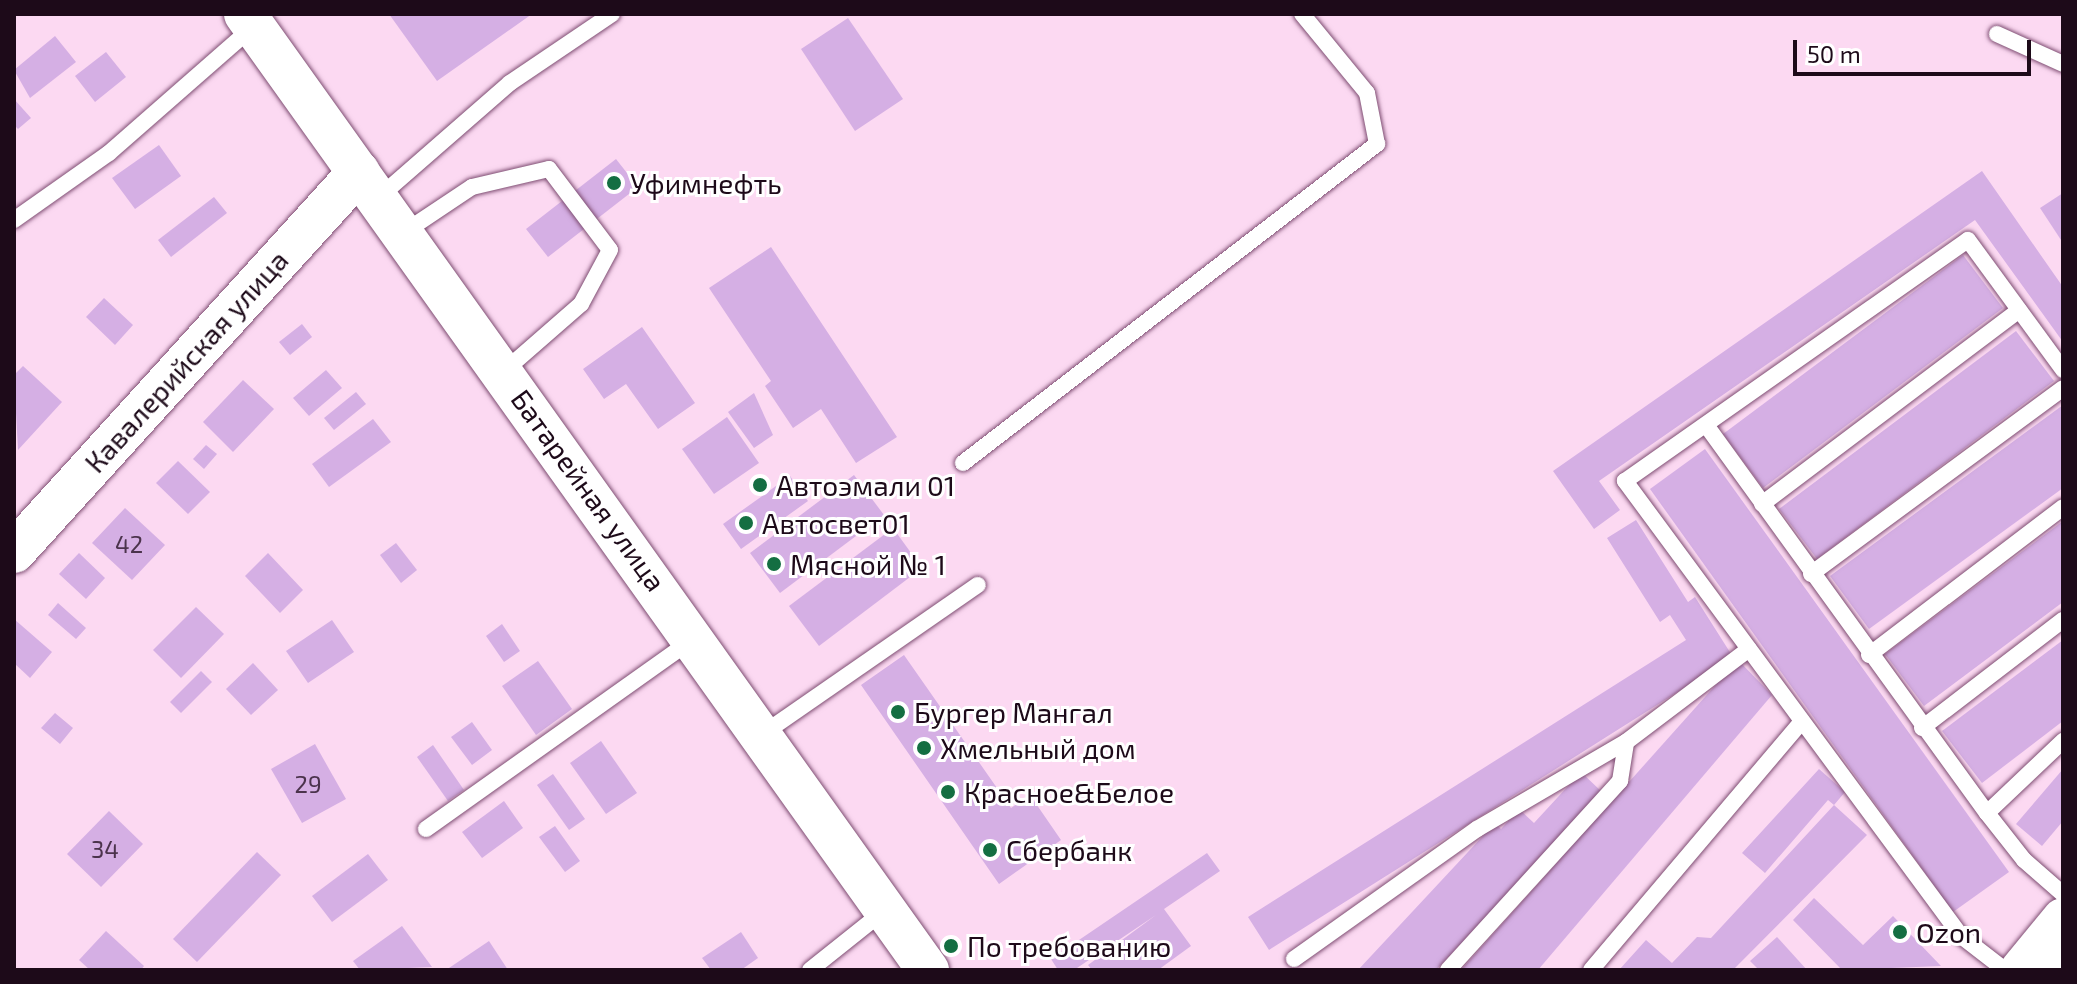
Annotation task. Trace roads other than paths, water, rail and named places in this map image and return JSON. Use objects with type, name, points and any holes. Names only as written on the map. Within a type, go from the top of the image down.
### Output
[{"type":"main road","name":"Батарейная улица","points":[[250,20],[764,733],[928,970]]},
{"type":"main road","name":"Кавалерийская улица","points":[[14,552],[368,185]]},
{"type":"lane","points":[[368,185],[612,14]]},
{"type":"lane","points":[[963,463],[1377,144],[1367,93],[1302,14]]},
{"type":"lane","points":[[14,220],[109,153],[250,20]]},
{"type":"lane","points":[[1997,34],[2063,64]]},
{"type":"lane","points":[[403,233],[472,187],[549,169],[610,250],[581,304],[503,372]]},
{"type":"lane","points":[[2005,970],[1961,936],[1625,481],[1968,240],[2063,370]]},
{"type":"lane","points":[[1762,504],[2019,310]]},
{"type":"lane","points":[[1811,574],[2063,388]]},
{"type":"lane","points":[[1706,425],[1922,728],[2024,860],[2063,894]]},
{"type":"lane","points":[[1869,655],[2063,507]]},
{"type":"lane","points":[[764,733],[978,585]]},
{"type":"lane","points":[[1922,728],[2063,620]]},
{"type":"lane","points":[[426,829],[695,637]]},
{"type":"lane","points":[[1294,959],[1477,829],[1626,742],[1749,649]]},
{"type":"lane","points":[[1591,970],[1802,721]]},
{"type":"lane","points":[[1987,813],[2063,741]]},
{"type":"lane","points":[[1448,970],[1620,781],[1626,742]]},
{"type":"lane","points":[[810,970],[885,910]]},
{"type":"place","name":"Уфимнефть","points":[[614,183]]},
{"type":"place","name":"Автоэмали 01","points":[[760,485]]},
{"type":"place","name":"Автосвет01","points":[[746,523]]},
{"type":"place","name":"Мясной № 1","points":[[774,564]]},
{"type":"place","name":"Бургер Мангал","points":[[898,712]]},
{"type":"place","name":"Хмельный дом","points":[[924,748]]},
{"type":"place","name":"Красное&Белое","points":[[948,792]]},
{"type":"place","name":"Сбербанк","points":[[990,850]]},
{"type":"place","name":"Ozon","points":[[1900,932]]},
{"type":"place","name":"По требованию","points":[[951,946]]}]
